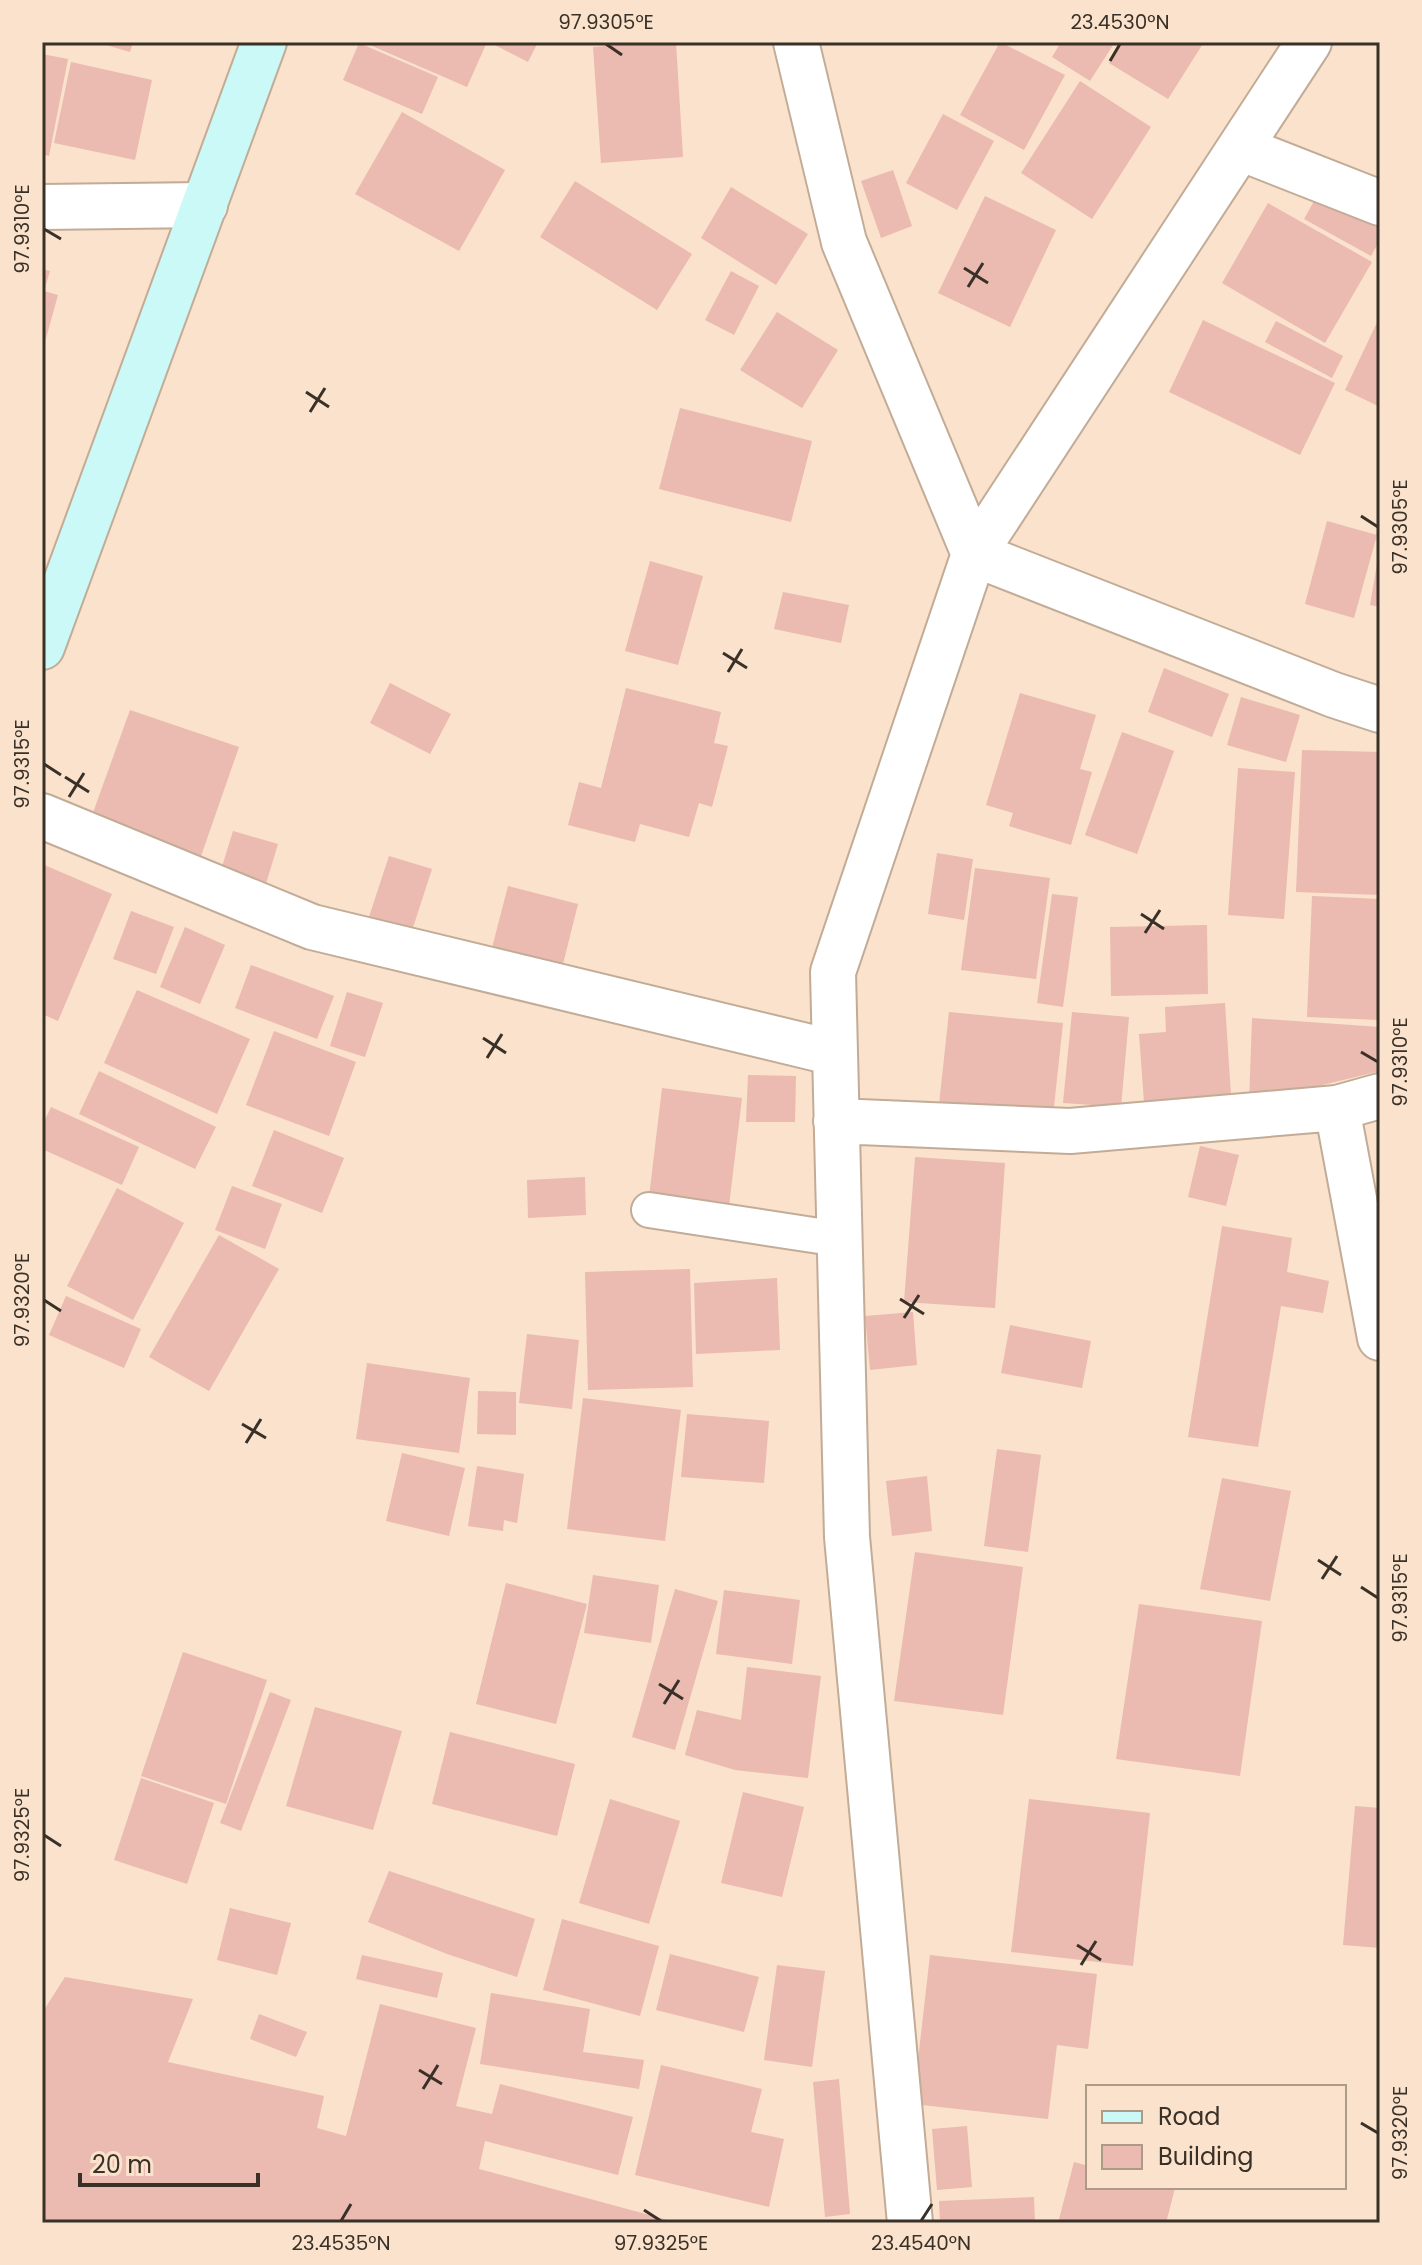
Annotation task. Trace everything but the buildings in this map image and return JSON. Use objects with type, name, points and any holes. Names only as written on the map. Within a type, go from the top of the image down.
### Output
[{"type":"street","points":[[42,647],[264,42]]},
{"type":"street","points":[[796,42],[844,242],[974,554],[1334,695],[1380,710]]},
{"type":"street","points":[[910,2223],[847,1537],[833,972],[974,554],[1240,148],[1293,49]]},
{"type":"street","points":[[1240,148],[1380,203]]},
{"type":"street","points":[[42,207],[205,205]]},
{"type":"street","points":[[42,816],[312,927],[835,1053]]},
{"type":"street","points":[[836,1121],[1070,1131],[1337,1108],[1380,1096]]},
{"type":"street","points":[[1337,1108],[1380,1338]]},
{"type":"lane","points":[[649,1210],[839,1239]]}]
